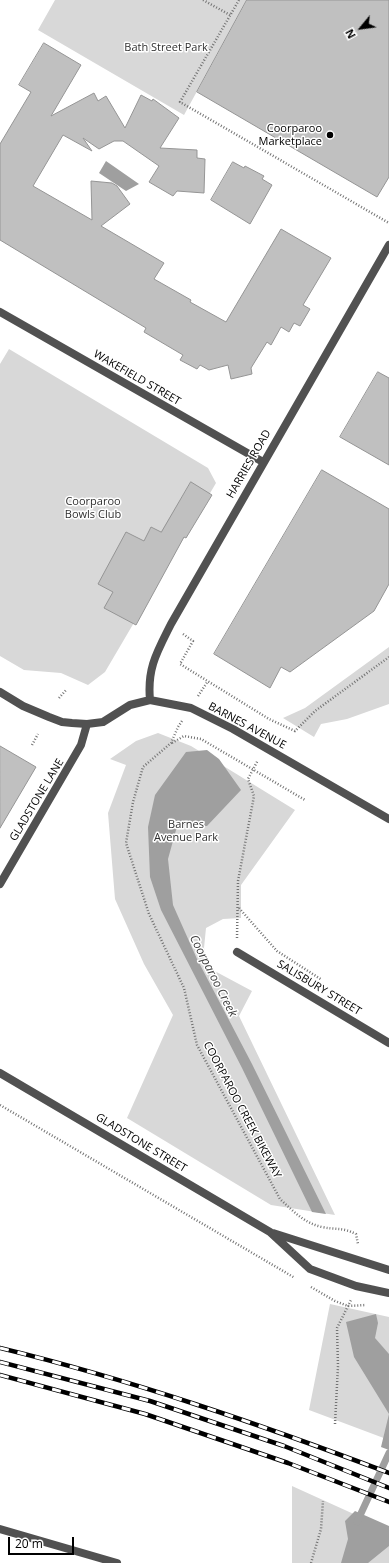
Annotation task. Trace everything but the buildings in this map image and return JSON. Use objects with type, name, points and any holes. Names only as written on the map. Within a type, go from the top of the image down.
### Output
[{"type":"street","name":"HARRIES ROAD","points":[[150,700],[150,671],[156,654],[171,624],[389,245]]},
{"type":"street","name":"WAKEFIELD STREET","points":[[0,312],[263,462]]},
{"type":"street","name":"BARNES AVENUE","points":[[0,692],[23,706],[62,722],[87,724],[103,722],[130,705],[150,700],[191,708],[233,729],[389,819]]},
{"type":"street","name":"GLADSTONE LANE","points":[[0,884],[82,745],[87,724]]},
{"type":"street","name":"SALISBURY STREET","points":[[237,952],[389,1043]]},
{"type":"street","name":"GLADSTONE STREET","points":[[0,1073],[270,1232],[310,1269],[356,1286],[389,1293]]},
{"type":"street","name":"GLADSTONE STREET","points":[[270,1232],[389,1270]]},
{"type":"street","points":[[0,1528],[117,1563]]},
{"type":"path","points":[[203,0],[230,16]]},
{"type":"path","points":[[239,0],[180,102],[389,223]]},
{"type":"path","points":[[171,624],[193,642],[180,664],[269,719],[295,731],[315,711],[389,657]]},
{"type":"path","points":[[204,687],[208,681]]},
{"type":"path","points":[[59,698],[67,689]]},
{"type":"path","name":"COORPAROO CREEK BIKEWAY","points":[[178,727],[171,743],[143,767],[133,802],[126,843],[149,914],[184,988],[197,1045],[280,1199],[300,1218],[322,1227],[346,1229],[356,1234],[359,1261]]},
{"type":"path","points":[[32,745],[38,734]]},
{"type":"path","points":[[171,743],[184,736],[201,739],[305,800]]},
{"type":"path","points":[[238,924],[238,881],[254,796],[248,779],[250,775]]},
{"type":"path","points":[[238,907],[277,950],[322,980]]},
{"type":"path","points":[[0,1105],[301,1281]]},
{"type":"path","points":[[307,1285],[335,1301],[348,1306],[368,1305]]},
{"type":"path","points":[[335,1424],[338,1366],[337,1328],[356,1286]]},
{"type":"path","points":[[310,1563],[321,1529],[323,1501]]},
{"type":"green space","name":"Bath Street Park","points":[[55,0],[247,0],[184,115],[38,30]]},
{"type":"green space","name":"Coorparoo Bowls Club","points":[[9,349],[208,468],[216,483],[105,672],[88,685],[61,673],[24,670],[0,656],[0,364]]},
{"type":"green space","points":[[389,647],[389,704],[347,719],[321,724],[314,737],[283,718],[305,708]]},
{"type":"green space","name":"Barnes Avenue Park","points":[[158,733],[191,746],[295,810],[241,885],[241,918],[223,919],[206,928],[204,948],[209,968],[252,991],[239,1016],[335,1215],[271,1205],[127,1118],[173,1015],[144,964],[115,899],[108,813],[126,765],[110,759],[136,741]]},
{"type":"green space","points":[[330,1304],[389,1317],[389,1440],[309,1410]]},
{"type":"green space","points":[[292,1486],[389,1530],[389,1563],[292,1563]]},
{"type":"shaded area","points":[[106,161],[139,184],[126,191],[99,173]]},
{"type":"shaded area","points":[[207,750],[219,759],[241,790],[207,826],[182,825],[176,830],[168,859],[173,905],[197,959],[252,1064],[326,1214],[312,1212],[242,1068],[161,910],[150,877],[148,827],[155,795],[186,752]]},
{"type":"shaded area","points":[[376,1314],[378,1323],[375,1338],[389,1354],[389,1414],[354,1357],[346,1322]]},
{"type":"shaded area","points":[[389,1414],[389,1450],[381,1447]]},
{"type":"shaded area","points":[[355,1511],[389,1526],[389,1546],[368,1563],[341,1563],[348,1539],[345,1521]]},
{"type":"waterway","name":"Coorparoo Creek","points":[[357,1522],[389,1453]]},
{"type":"railway","points":[[0,1348],[99,1374],[196,1404],[389,1473]]},
{"type":"railway","points":[[0,1362],[150,1401],[284,1446],[389,1488]]},
{"type":"railway","points":[[0,1375],[145,1414],[288,1463],[389,1502]]},
{"type":"place","name":"Coorparoo Marketplace","points":[[330,135]]}]
